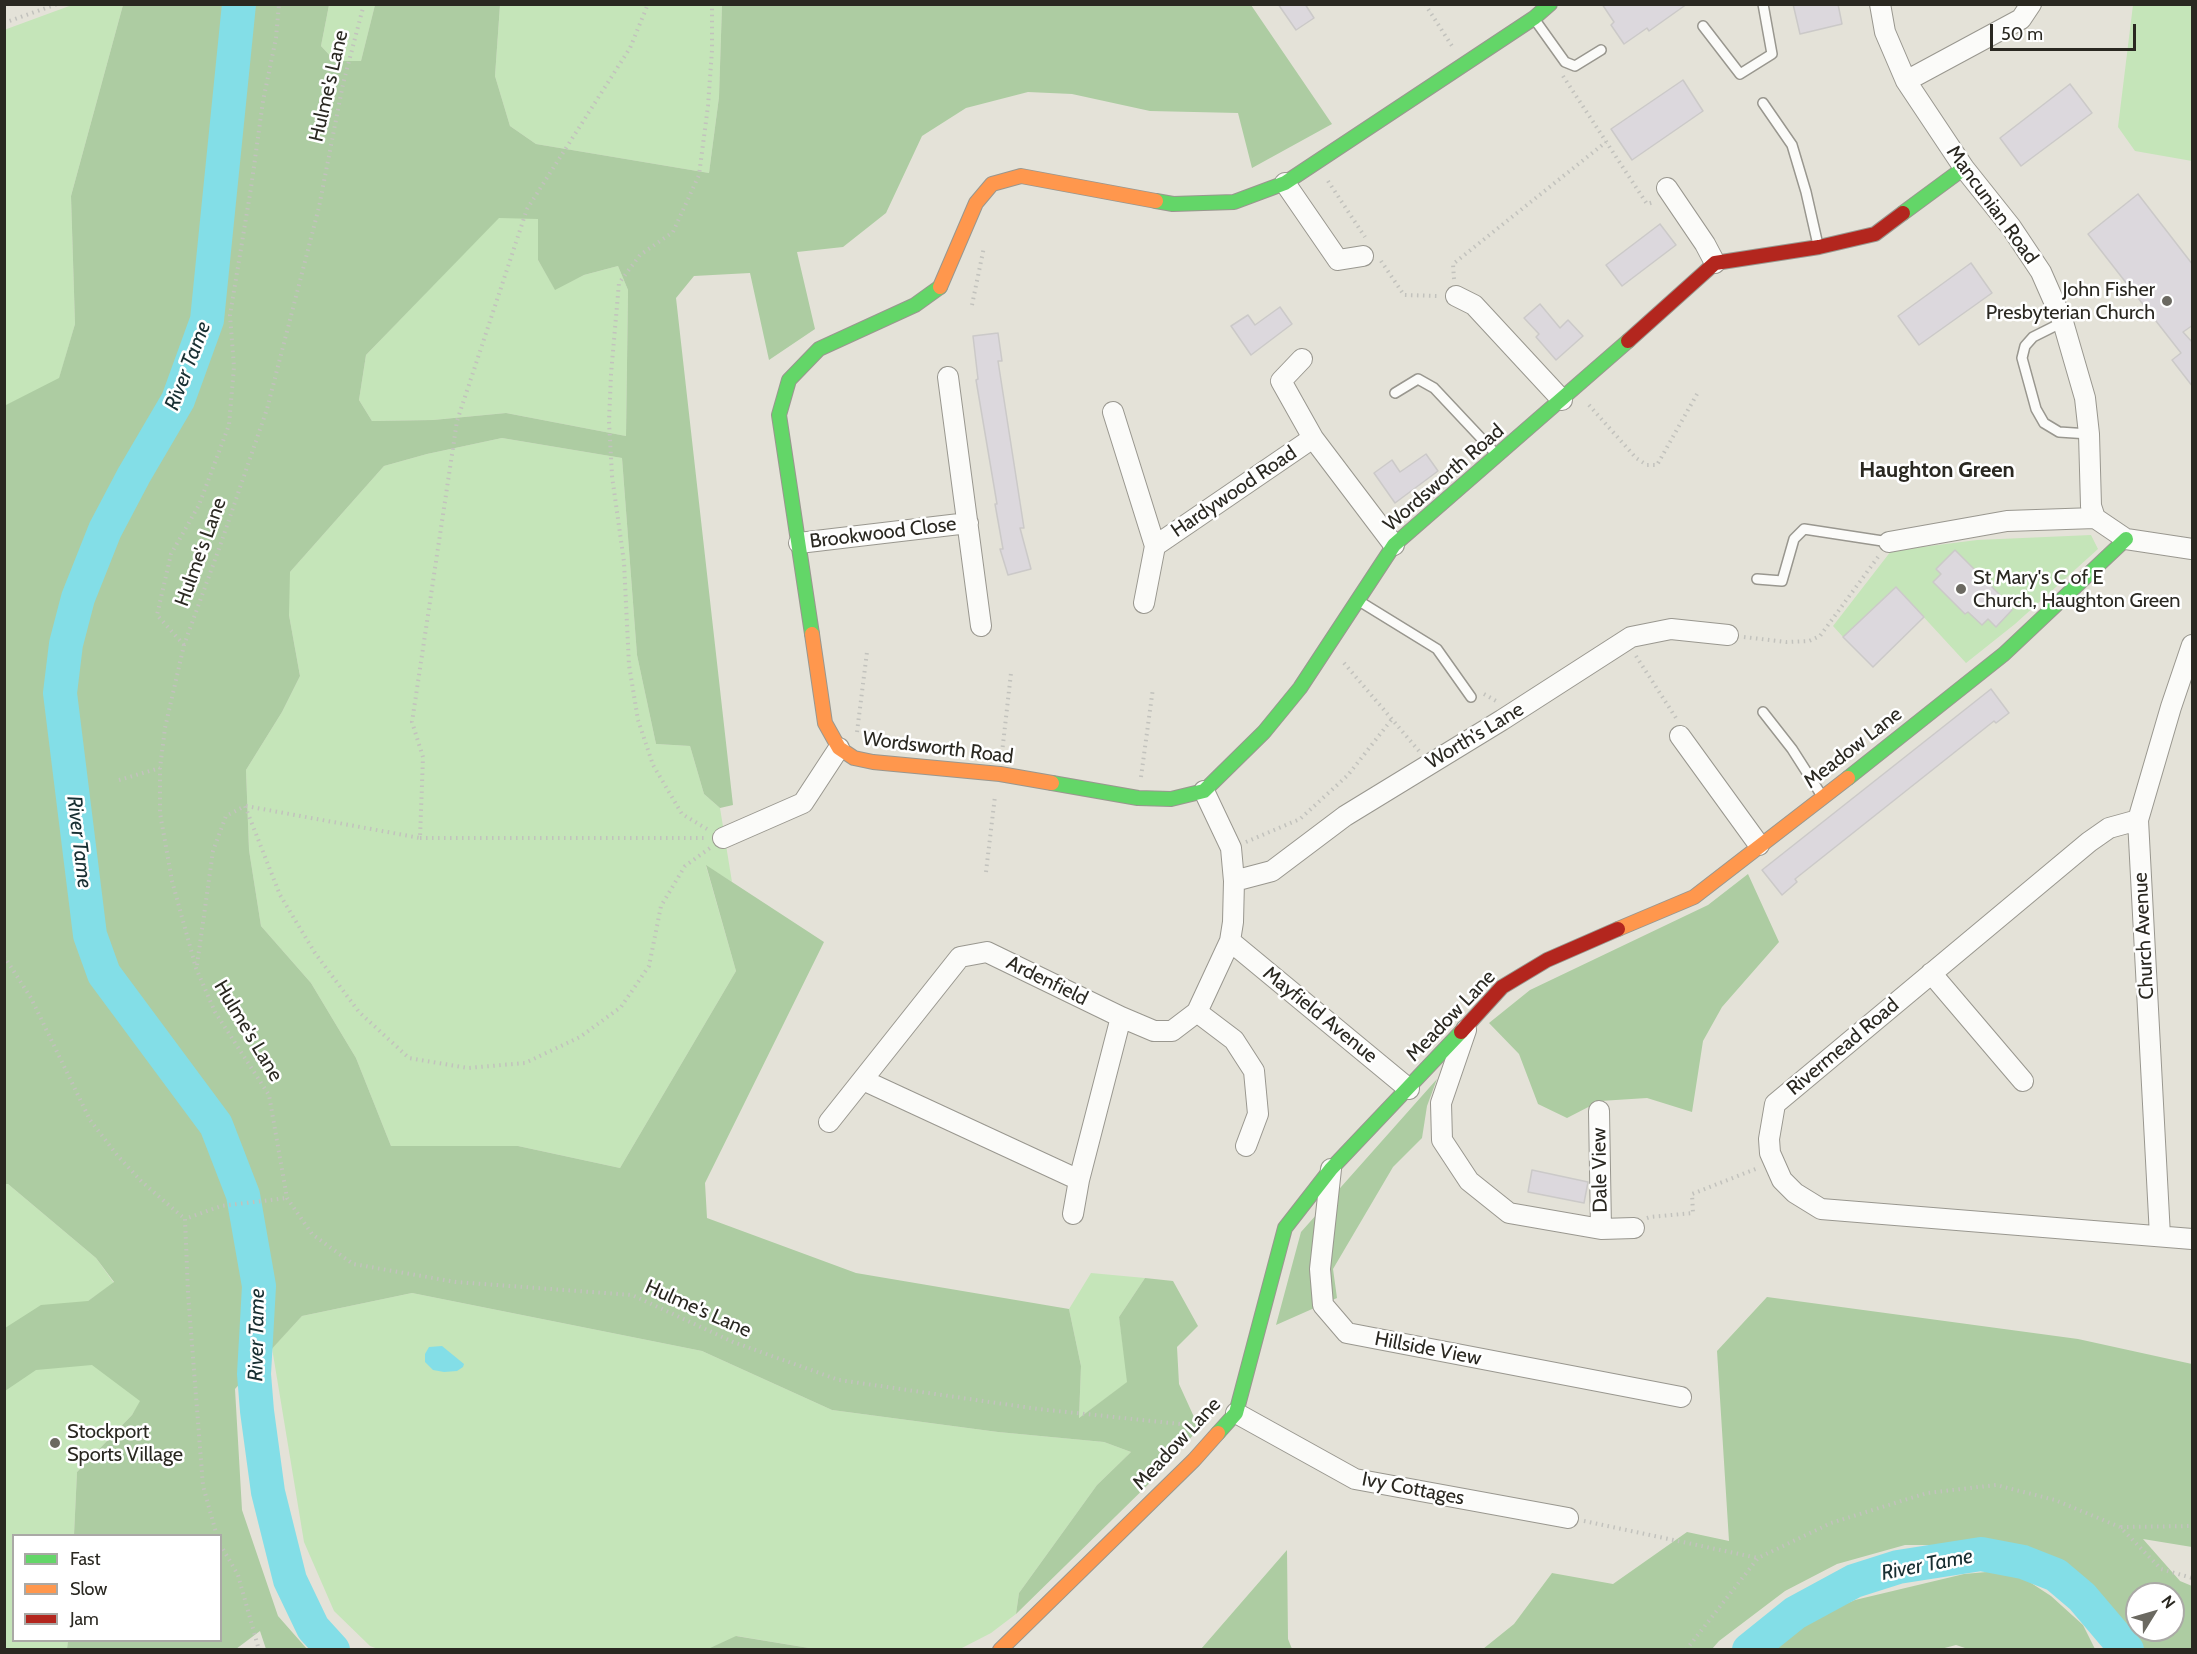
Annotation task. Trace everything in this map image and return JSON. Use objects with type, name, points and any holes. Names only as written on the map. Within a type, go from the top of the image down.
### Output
[{"type":"street","name":"Wordsworth Road","points":[[1550,4],[1534,18],[1285,183],[1234,202],[1173,204],[1021,176],[992,184],[976,203],[942,285],[915,305],[819,349],[789,380],[779,415],[825,723],[847,753],[1138,798],[1171,799],[1204,791],[1264,732],[1300,688],[1394,545],[1568,395],[1715,263]]},
{"type":"street","name":"Mancunian Road","points":[[1880,4],[1886,32],[1906,81],[1964,168],[2011,227],[2041,272],[2063,322],[2085,398],[2089,434],[2091,506],[2095,518]]},
{"type":"street","points":[[1906,81],[2021,19],[2031,4]]},
{"type":"street","points":[[1669,191],[1705,244],[1715,263],[1819,247],[1875,234],[1964,168]]},
{"type":"street","points":[[1285,183],[1338,260],[1363,256]]},
{"type":"street","points":[[1456,296],[1474,305],[1568,395]]},
{"type":"street","points":[[1302,359],[1281,381],[1312,438],[1394,545]]},
{"type":"street","name":"Brookwood Close","points":[[948,377],[981,626]]},
{"type":"street","name":"Hardywood Road","points":[[1113,412],[1155,546],[1144,603]]},
{"type":"street","name":"Hardywood Road","points":[[1155,546],[1312,438]]},
{"type":"street","points":[[1889,542],[2007,521],[2095,518],[2126,539],[2193,549]]},
{"type":"street","name":"Brookwood Close","points":[[799,543],[968,523]]},
{"type":"street","name":"Meadow Lane","points":[[1000,1650],[1194,1460],[1236,1413],[1285,1228],[1331,1169],[1409,1089],[1502,987],[1547,960],[1694,897],[2004,654],[2126,539]]},
{"type":"street","name":"Worth's Lane","points":[[1234,881],[1272,871],[1346,816],[1631,637],[1671,629],[1728,635]]},
{"type":"street","name":"Church Avenue","points":[[2160,1236],[2138,820],[2171,707],[2193,645]]},
{"type":"street","points":[[1680,736],[1760,845]]},
{"type":"street","points":[[723,838],[766,817],[803,803],[847,753]]},
{"type":"street","points":[[1204,791],[1231,848],[1234,881],[1233,922],[1230,942],[1197,1012],[1234,1040],[1254,1071],[1258,1114],[1246,1146]]},
{"type":"street","name":"Rivermead Road","points":[[2138,820],[2109,828],[2089,842],[1775,1104],[1769,1139],[1770,1153],[1782,1180],[1795,1193],[1821,1209],[2193,1239]]},
{"type":"street","name":"Mayfield Avenue","points":[[1230,942],[1409,1089]]},
{"type":"street","name":"Ardenfield","points":[[829,1122],[960,957],[987,952],[1154,1031],[1172,1031],[1197,1012]]},
{"type":"street","points":[[1931,973],[2023,1081]]},
{"type":"street","points":[[1073,1214],[1079,1180],[1121,1017]]},
{"type":"street","name":"Dale View","points":[[1466,1024],[1466,1033],[1441,1103],[1442,1140],[1469,1181],[1509,1213],[1601,1229],[1634,1228]]},
{"type":"street","points":[[863,1080],[1079,1180]]},
{"type":"street","name":"Dale View","points":[[1599,1111],[1601,1229]]},
{"type":"street","name":"Hillside View","points":[[1331,1169],[1320,1269],[1323,1305],[1347,1333],[1681,1397]]},
{"type":"street","name":"Ivy Cottages","points":[[1236,1413],[1355,1479],[1568,1518]]},
{"type":"lane","points":[[1703,26],[1740,74],[1772,54],[1763,4]]},
{"type":"lane","points":[[1534,18],[1565,62],[1575,66],[1601,50]]},
{"type":"lane","points":[[1763,103],[1792,145],[1819,247]]},
{"type":"lane","points":[[2063,322],[2033,337],[2025,346],[2022,358],[2036,409],[2044,423],[2059,432],[2089,434]]},
{"type":"lane","points":[[1395,393],[1418,379],[1434,388],[1498,456]]},
{"type":"lane","points":[[1756,579],[1782,581],[1794,539],[1804,530],[1889,542]]},
{"type":"lane","points":[[1357,599],[1437,649],[1471,698]]},
{"type":"lane","points":[[1763,712],[1792,749],[1823,798]]},
{"type":"path","points":[[4,23],[57,4]]},
{"type":"path","points":[[184,645],[158,615],[171,554],[199,506],[229,425],[234,367],[230,315],[263,101],[276,38],[279,4]]},
{"type":"path","name":"Hulme's Lane","points":[[364,4],[343,84],[319,207],[267,409],[184,645],[165,728],[160,768],[160,813],[172,881],[196,968],[215,1012],[269,1095],[287,1198],[312,1234],[353,1264],[456,1282],[632,1295],[733,1342],[840,1380],[1038,1409],[1190,1425],[1211,1440]]},
{"type":"path","points":[[420,838],[423,757],[412,722],[457,421],[527,209],[630,48],[648,4]]},
{"type":"path","points":[[712,4],[709,95],[699,175],[673,232],[640,255],[619,283],[610,374],[609,421],[612,476],[624,562],[629,664],[638,720],[653,765],[682,814],[723,838]]},
{"type":"path","points":[[1425,4],[1464,64]]},
{"type":"path","points":[[1565,62],[1562,75],[1647,204],[1669,191]]},
{"type":"path","points":[[1456,296],[1453,264],[1606,142]]},
{"type":"path","points":[[1568,395],[1636,458],[1647,465],[1657,465],[1697,394]]},
{"type":"path","points":[[1728,635],[1786,642],[1809,641],[1820,636],[1889,542]]},
{"type":"path","points":[[1626,640],[1683,729],[1680,736]]},
{"type":"path","points":[[1326,647],[1333,651],[1420,751]]},
{"type":"path","points":[[847,753],[867,652]]},
{"type":"path","points":[[986,872],[1011,673]]},
{"type":"path","points":[[1138,798],[1153,688]]},
{"type":"path","points":[[1245,842],[1300,819],[1348,775],[1392,719]]},
{"type":"path","points":[[119,780],[160,768]]},
{"type":"path","points":[[245,806],[280,895],[315,953],[359,1012],[409,1058],[468,1068],[525,1063],[580,1037],[621,1007],[649,966],[661,906],[685,866],[723,838]]},
{"type":"path","points":[[196,968],[213,851],[226,816],[245,806],[420,838],[723,838]]},
{"type":"path","points":[[4,956],[31,998],[90,1120],[117,1155],[142,1182],[185,1219],[188,1293],[203,1486],[216,1534]]},
{"type":"path","points":[[1634,1228],[1650,1216],[1693,1213],[1692,1194],[1773,1163]]},
{"type":"path","points":[[185,1219],[221,1206],[287,1198]]},
{"type":"path","points":[[1686,1650],[1758,1558],[1831,1523],[1927,1493],[1996,1485],[2055,1500],[2120,1527],[2161,1569],[2193,1578]]},
{"type":"path","points":[[1568,1518],[1758,1558]]},
{"type":"path","points":[[2120,1527],[2193,1526]]},
{"type":"path","points":[[222,1547],[238,1575],[259,1650]]},
{"type":"green space","points":[[72,5],[123,5],[71,196],[75,324],[59,379],[5,406],[4,30]]},
{"type":"green space","points":[[123,5],[329,5],[321,46],[335,61],[361,61],[375,5],[500,5],[495,76],[510,126],[536,144],[709,173],[719,97],[722,5],[1251,5],[1332,124],[1252,168],[1238,113],[1150,111],[1072,94],[1028,92],[966,108],[922,136],[886,213],[843,247],[797,252],[815,329],[769,360],[750,273],[694,276],[676,298],[733,805],[720,808],[704,794],[690,746],[656,744],[637,655],[622,458],[502,438],[384,466],[290,572],[289,615],[300,676],[282,712],[246,770],[249,850],[261,926],[311,983],[356,1058],[391,1146],[518,1146],[620,1168],[736,971],[706,865],[824,942],[705,1183],[707,1218],[856,1273],[1069,1309],[1081,1366],[1079,1418],[1127,1382],[1119,1317],[1145,1278],[1173,1281],[1198,1326],[1177,1347],[1179,1384],[1199,1428],[1165,1468],[1016,1614],[1019,1593],[1097,1485],[1131,1452],[1104,1442],[998,1432],[832,1410],[702,1351],[412,1293],[302,1316],[235,1389],[242,1510],[278,1616],[307,1649],[266,1649],[260,1631],[236,1649],[67,1649],[68,1642],[222,1642],[222,1534],[74,1534],[77,1472],[132,1415],[140,1401],[92,1365],[36,1370],[5,1391],[5,1328],[41,1305],[88,1301],[114,1282],[96,1258],[8,1184],[5,1184],[4,406],[59,378],[75,324],[71,196]],"holes":[[[499,218],[538,219],[538,260],[555,290],[584,275],[618,266],[628,290],[626,436],[506,413],[433,420],[372,421],[359,400],[366,355]]]},
{"type":"green space","points":[[329,5],[375,5],[361,61],[335,61],[321,46]]},
{"type":"green space","points":[[500,5],[722,5],[719,97],[709,173],[536,144],[510,126],[495,76]]},
{"type":"green space","points":[[2133,5],[2192,5],[2192,161],[2135,151],[2118,127]]},
{"type":"green space","points":[[499,217],[538,218],[538,260],[555,289],[584,275],[618,266],[628,290],[626,436],[506,413],[433,420],[372,421],[359,400],[366,355]]},
{"type":"green space","points":[[502,438],[622,458],[637,655],[656,744],[690,746],[704,794],[720,808],[732,882],[706,866],[736,971],[620,1168],[518,1146],[391,1146],[356,1058],[311,983],[261,926],[249,850],[246,770],[282,712],[300,676],[289,615],[289,573],[384,466]]},
{"type":"green space","points":[[2091,535],[2098,549],[2015,624],[1966,663],[1896,587],[1843,637],[1833,626],[1891,551],[1977,540]]},
{"type":"green space","points":[[1748,874],[1779,942],[1722,1007],[1703,1041],[1692,1112],[1647,1098],[1600,1101],[1567,1118],[1538,1104],[1519,1054],[1489,1023],[1530,990],[1708,905]]},
{"type":"green space","points":[[1437,1079],[1427,1106],[1422,1138],[1393,1167],[1333,1269],[1337,1298],[1276,1325],[1301,1232]]},
{"type":"green space","name":"Stockport Sports Village","points":[[5,1184],[8,1184],[96,1258],[114,1283],[88,1301],[141,1401],[132,1415],[77,1472],[74,1534],[12,1534],[12,1642],[68,1642],[67,1649],[5,1650]]},
{"type":"green space","points":[[1091,1273],[1145,1278],[1119,1317],[1128,1382],[1079,1418],[1081,1366],[1069,1309]]},
{"type":"green space","points":[[412,1293],[702,1351],[832,1410],[998,1432],[1104,1442],[1131,1452],[1097,1485],[1019,1593],[1016,1614],[991,1633],[960,1649],[815,1649],[737,1636],[708,1650],[378,1649],[370,1646],[334,1611],[304,1542],[272,1348],[302,1316]]},
{"type":"green space","points":[[1767,1297],[2078,1339],[2192,1364],[2192,1547],[2143,1539],[2182,1582],[2125,1582],[2125,1634],[2095,1597],[2063,1565],[2028,1550],[1978,1545],[1905,1545],[1837,1564],[1785,1591],[1719,1641],[1712,1649],[1483,1649],[1514,1624],[1552,1573],[1613,1584],[1687,1532],[1729,1541],[1717,1351]]},
{"type":"green space","points":[[1287,1550],[1288,1639],[1292,1649],[1201,1649]]},
{"type":"green space","points":[[1998,1571],[2025,1579],[2051,1596],[2083,1625],[2095,1649],[1971,1650],[1956,1645],[1937,1650],[1770,1649],[1810,1619],[1855,1600],[1964,1574]]},
{"type":"green space","points":[[2185,1583],[2192,1586],[2192,1649],[2137,1649],[2131,1642],[2185,1642]]},
{"type":"green space","points":[[736,1636],[815,1649],[708,1649]]},
{"type":"water","points":[[442,1346],[464,1364],[463,1367],[457,1371],[444,1372],[433,1370],[425,1362],[425,1354],[429,1347]]},
{"type":"building","points":[[1278,4],[1305,4],[1314,18],[1296,30]]},
{"type":"building","points":[[1602,4],[1687,4],[1649,31],[1647,28],[1624,44],[1611,25],[1614,22]]},
{"type":"building","points":[[1793,4],[1838,4],[1842,24],[1800,34]]},
{"type":"building","points":[[1683,80],[1703,111],[1632,160],[1611,129]]},
{"type":"building","points":[[2070,84],[2092,113],[2021,166],[2000,138]]},
{"type":"building","name":"John Fisher Presbyterian Church","points":[[2138,194],[2193,265],[2193,325],[2183,332],[2193,343],[2193,387],[2172,360],[2181,353],[2088,234]]},
{"type":"building","points":[[1660,224],[1676,245],[1622,286],[1606,265]]},
{"type":"building","points":[[1971,263],[1992,293],[1919,345],[1898,316]]},
{"type":"building","points":[[1540,304],[1560,328],[1568,320],[1583,336],[1556,360],[1536,337],[1539,334],[1524,318]]},
{"type":"building","points":[[1280,307],[1292,324],[1251,355],[1231,326],[1248,315],[1255,325]]},
{"type":"building","points":[[998,333],[1002,361],[998,361],[1024,528],[1020,528],[1031,569],[1008,575],[1000,549],[1003,549],[976,380],[978,379],[973,336]]},
{"type":"building","points":[[1426,454],[1438,471],[1395,503],[1374,473],[1392,460],[1400,472]]},
{"type":"building","name":"St Mary's C of E Church, Haughton Green","points":[[1955,550],[2006,601],[2004,602],[2012,610],[1996,627],[1988,619],[1982,625],[1968,612],[1965,614],[1933,582],[1941,574],[1936,569]]},
{"type":"building","points":[[1896,587],[1924,617],[1873,667],[1843,637]]},
{"type":"building","points":[[1991,689],[2009,713],[1996,723],[1994,721],[1795,879],[1797,882],[1782,895],[1762,870]]},
{"type":"building","points":[[1532,1170],[1588,1182],[1584,1203],[1528,1192]]},
{"type":"waterway","name":"River Tame","points":[[239,4],[207,320],[178,400],[105,530],[78,598],[66,644],[60,693],[90,935],[104,974],[216,1125],[243,1195],[259,1286],[254,1374],[268,1492],[290,1580],[313,1628],[333,1650]]},
{"type":"waterway","name":"River Tame","points":[[1749,1650],[1795,1613],[1854,1581],[1898,1567],[1981,1554],[2023,1562],[2056,1575],[2082,1597],[2127,1650]]},
{"type":"traffic: fast","points":[[1156,201],[1173,204],[1234,202],[1285,183],[1534,18],[1550,4]]},
{"type":"traffic: fast","points":[[1903,213],[1964,168]]},
{"type":"traffic: fast","points":[[812,634],[779,415],[789,380],[819,349],[915,305],[940,287]]},
{"type":"traffic: fast","points":[[1052,783],[1138,798],[1171,799],[1204,791],[1264,732],[1300,688],[1394,545],[1628,341]]},
{"type":"traffic: fast","points":[[1848,778],[2004,654],[2126,539]]},
{"type":"traffic: fast","points":[[1218,1433],[1236,1413],[1285,1228],[1331,1169],[1461,1032]]},
{"type":"traffic: slow","points":[[940,287],[976,203],[992,184],[1021,176],[1156,201]]},
{"type":"traffic: slow","points":[[812,634],[825,723],[839,748],[854,758],[873,762],[1000,774],[1052,783]]},
{"type":"traffic: slow","points":[[1618,929],[1694,897],[1848,778]]},
{"type":"traffic: slow","points":[[1000,1650],[1194,1460],[1218,1433]]},
{"type":"traffic: jam","points":[[1628,341],[1715,263],[1819,247],[1875,234],[1903,213]]},
{"type":"traffic: jam","points":[[1461,1032],[1502,987],[1547,960],[1618,929]]},
{"type":"place","name":"John Fisher Presbyterian Church","points":[[2167,301]]},
{"type":"place","name":"St Mary's C of E Church, Haughton Green","points":[[1961,589]]},
{"type":"place","name":"Stockport Sports Village","points":[[55,1443]]},
{"type":"district","name":"Haughton Green","points":[[1937,471]]}]
